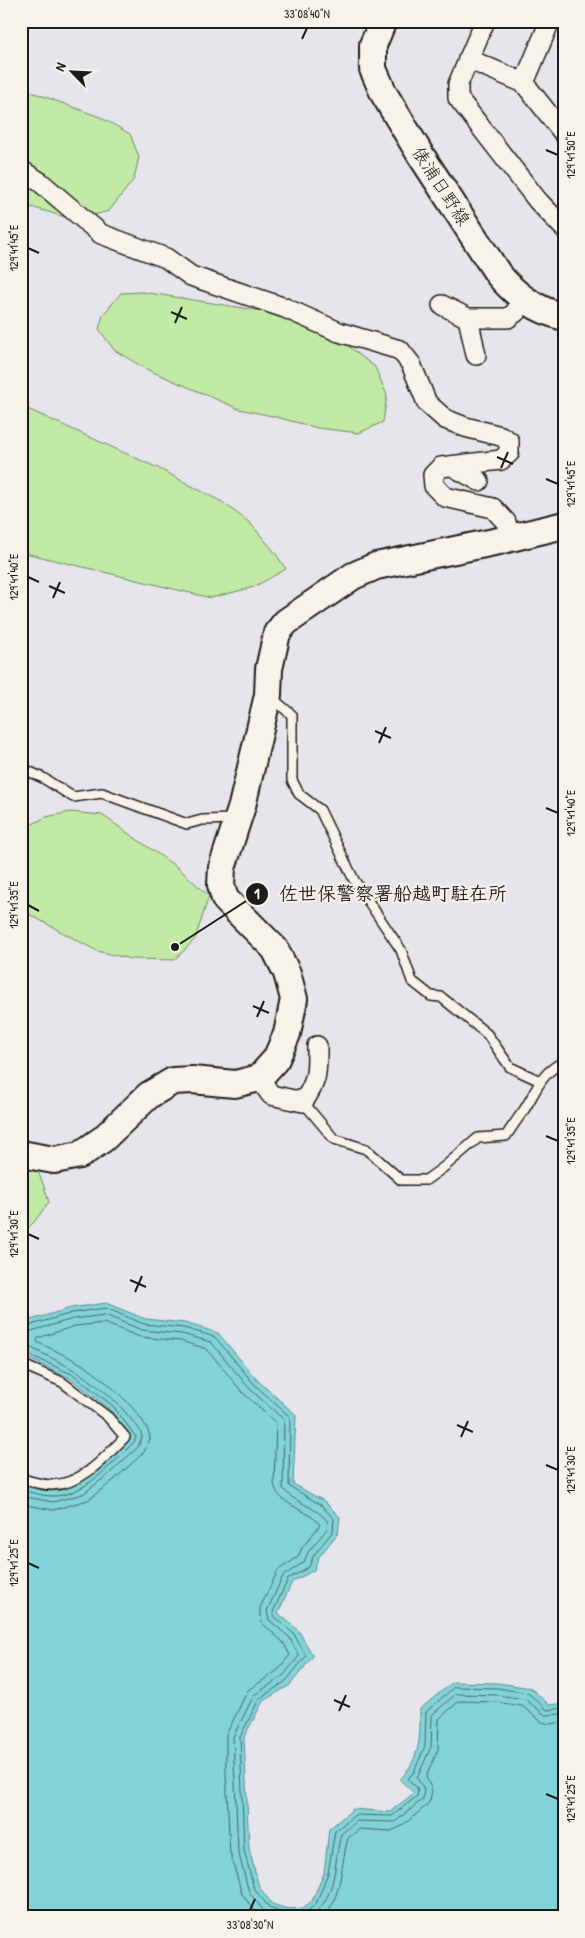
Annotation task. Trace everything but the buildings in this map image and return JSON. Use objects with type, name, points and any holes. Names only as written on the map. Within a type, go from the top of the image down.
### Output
[{"type":"street","name":"俵浦日野線","points":[[382,21],[372,44],[373,68],[384,94],[420,154],[498,274],[511,290],[529,303],[564,317]]},
{"type":"street","points":[[485,21],[458,84],[458,98],[538,201],[564,228]]},
{"type":"street","points":[[524,82],[550,21]]},
{"type":"street","points":[[468,59],[524,82],[564,134]]},
{"type":"street","points":[[21,170],[40,182],[100,234],[166,258],[191,276],[285,308],[339,332],[400,350],[411,364],[427,403],[445,419],[465,427],[501,436],[509,441],[508,453],[501,460],[441,467],[433,475],[434,486],[445,497],[492,508],[506,522],[510,538]]},
{"type":"street","points":[[442,306],[468,318],[508,318],[516,312],[521,297]]},
{"type":"street","points":[[468,318],[476,355]]},
{"type":"street","points":[[452,466],[479,480]]},
{"type":"street","points":[[21,1154],[54,1160],[80,1155],[103,1139],[149,1095],[174,1081],[192,1080],[235,1084],[259,1078],[276,1060],[287,1034],[294,999],[287,973],[275,949],[225,899],[221,885],[222,868],[242,806],[268,695],[273,645],[277,633],[286,622],[353,576],[376,566],[564,525]]},
{"type":"street","points":[[259,1078],[271,1095],[303,1102],[317,1076],[317,1046]]},
{"type":"lane","points":[[268,695],[292,715],[292,780],[299,794],[320,810],[354,880],[401,950],[412,980],[431,996],[441,997],[487,1034],[510,1067],[540,1081]]},
{"type":"lane","points":[[21,778],[28,771],[73,797],[102,793],[187,824],[202,820],[237,819]]},
{"type":"lane","points":[[303,1102],[334,1139],[366,1150],[401,1180],[426,1180],[478,1138],[506,1136],[525,1109],[540,1081],[553,1067],[564,1062]]},
{"type":"lane","points":[[21,1364],[62,1382],[108,1417],[125,1437],[94,1467],[69,1482],[51,1485],[21,1479]]},
{"type":"green space","points":[[21,90],[32,92],[100,117],[130,134],[139,157],[134,179],[109,211],[75,220],[21,204]]},
{"type":"green space","points":[[143,292],[262,311],[314,329],[343,342],[375,367],[387,395],[383,422],[359,433],[318,428],[239,409],[146,369],[114,350],[99,329],[103,315],[121,293]]},
{"type":"green space","points":[[21,406],[158,468],[222,502],[250,523],[286,569],[254,587],[211,598],[21,552]]},
{"type":"green space","points":[[70,812],[102,815],[178,868],[209,896],[195,939],[175,960],[131,959],[97,951],[21,910],[21,830],[46,817]]},
{"type":"green space","points":[[21,1150],[27,1155],[42,1180],[49,1202],[34,1222],[21,1235]]},
{"type":"water","points":[[106,1303],[145,1319],[185,1323],[218,1333],[257,1380],[296,1415],[293,1484],[324,1501],[340,1517],[338,1533],[318,1558],[314,1570],[292,1582],[278,1613],[298,1630],[313,1656],[290,1685],[263,1701],[244,1737],[249,1849],[259,1887],[272,1904],[288,1909],[303,1908],[312,1901],[324,1873],[329,1829],[353,1809],[390,1812],[414,1793],[400,1780],[416,1755],[420,1729],[420,1709],[453,1682],[498,1683],[531,1688],[549,1705],[564,1703],[564,1917],[21,1917],[21,1485],[52,1491],[63,1490],[75,1485],[96,1472],[131,1438],[110,1410],[71,1379],[21,1355],[21,1323],[71,1308]]},
{"type":"place","name":"佐世保警察署船越町駐在所","points":[[175,947]]}]
